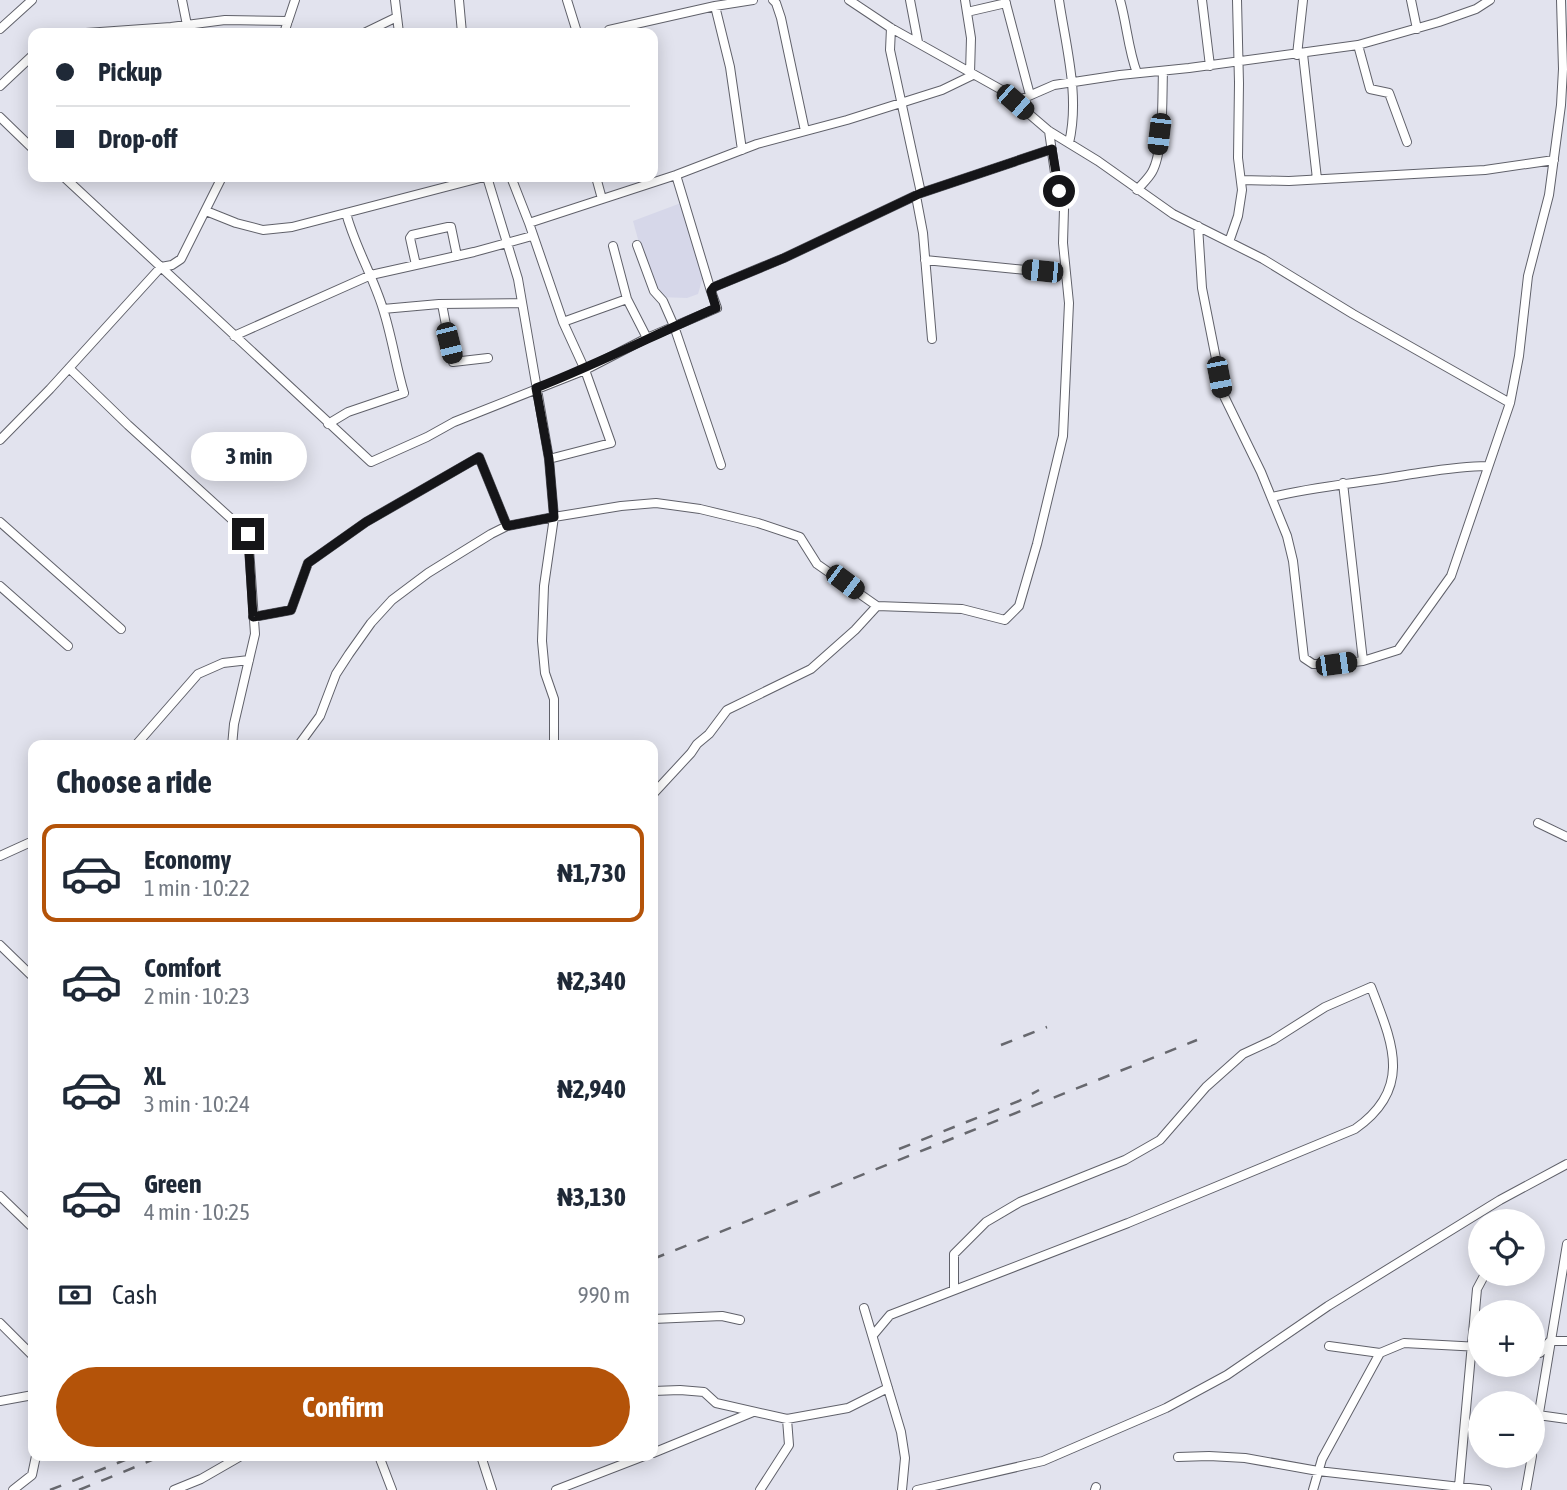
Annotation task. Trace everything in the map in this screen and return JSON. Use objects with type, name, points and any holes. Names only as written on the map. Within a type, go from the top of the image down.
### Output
[{"type":"street","points":[[0,29],[32,0]]},
{"type":"street","points":[[182,0],[193,27]]},
{"type":"street","points":[[286,28],[295,0]]},
{"type":"street","points":[[395,0],[398,28]]},
{"type":"street","points":[[459,0],[462,28]]},
{"type":"street","points":[[567,0],[576,28]]},
{"type":"street","points":[[618,28],[753,0]]},
{"type":"street","points":[[773,0],[781,18],[805,131]]},
{"type":"street","points":[[849,0],[891,28],[1000,89],[1049,131],[1173,214],[1263,259],[1353,314],[1510,403]]},
{"type":"street","points":[[909,0],[918,43]]},
{"type":"street","points":[[965,0],[971,38],[972,74]]},
{"type":"street","points":[[1059,0],[1073,82],[1073,126],[1069,143]]},
{"type":"street","points":[[1120,0],[1130,53],[1137,73]]},
{"type":"street","points":[[1202,0],[1210,66]]},
{"type":"street","points":[[1229,242],[1238,216],[1242,190],[1238,158],[1237,0]]},
{"type":"street","points":[[1303,0],[1300,54],[1317,179]]},
{"type":"street","points":[[1411,0],[1417,29]]},
{"type":"street","points":[[1015,102],[1054,85],[1358,45],[1476,9],[1490,0]]},
{"type":"street","points":[[1198,226],[1202,289],[1223,394],[1272,497],[1287,536],[1293,561],[1304,658],[1313,664],[1336,664],[1363,661],[1398,650],[1451,576],[1510,403],[1524,330],[1528,276],[1543,221],[1561,105],[1564,20],[1561,0]]},
{"type":"street","points":[[967,12],[1006,1],[1030,95]]},
{"type":"street","points":[[715,6],[730,67],[742,150]]},
{"type":"street","points":[[374,28],[397,17]]},
{"type":"street","points":[[175,28],[225,20],[288,22]]},
{"type":"street","points":[[891,28],[890,50],[919,194],[932,339]]},
{"type":"street","points":[[1358,45],[1370,89],[1389,93],[1407,142]]},
{"type":"street","points":[[0,86],[28,60]]},
{"type":"street","points":[[1137,190],[1152,172],[1157,155],[1163,71]]},
{"type":"street","points":[[658,181],[742,150],[942,90],[972,74]]},
{"type":"street","points":[[0,117],[28,144]]},
{"type":"street","points":[[302,740],[320,716],[336,674],[349,653],[391,600],[428,573],[507,526],[554,517],[656,503],[699,509],[758,523],[800,537],[817,564],[877,606],[962,608],[1005,620],[1019,606],[1063,436],[1069,303],[1065,274],[1064,209],[1049,131]]},
{"type":"street","points":[[711,291],[714,287],[784,258],[919,194],[1052,149]]},
{"type":"street","points":[[1241,180],[1317,179],[1485,170],[1554,160]]},
{"type":"street","points":[[69,182],[204,305],[328,424],[372,461],[454,422],[585,370],[647,338],[716,308],[676,175]]},
{"type":"street","points":[[0,440],[161,267],[172,265],[181,259],[220,182]]},
{"type":"street","points":[[206,211],[263,230],[292,227],[465,182]]},
{"type":"street","points":[[488,182],[508,243],[522,303],[549,459],[554,517],[544,586],[542,640],[545,673],[554,699],[554,740]]},
{"type":"street","points":[[512,182],[611,443],[549,459]]},
{"type":"street","points":[[597,182],[602,199]]},
{"type":"street","points":[[529,223],[654,182]]},
{"type":"street","points":[[328,424],[348,412],[404,393],[383,309],[371,275],[356,246],[346,213]]},
{"type":"street","points":[[416,265],[410,238],[412,235],[448,227],[451,227],[457,256]]},
{"type":"street","points":[[234,336],[371,275],[532,236]]},
{"type":"street","points":[[637,245],[654,291],[663,301],[674,326],[721,465]]},
{"type":"street","points":[[612,246],[627,299],[647,338]]},
{"type":"street","points":[[925,260],[1065,274]]},
{"type":"street","points":[[563,322],[627,299]]},
{"type":"street","points":[[383,309],[442,304],[522,303]]},
{"type":"street","points":[[442,304],[453,362],[488,358]]},
{"type":"street","points":[[69,368],[248,534],[254,634],[233,740]]},
{"type":"street","points":[[253,617],[291,610],[308,563],[366,522],[479,457],[507,526]]},
{"type":"street","points":[[1272,497],[1308,488],[1441,469],[1487,466]]},
{"type":"street","points":[[1343,483],[1363,661]]},
{"type":"street","points":[[0,522],[121,629]]},
{"type":"street","points":[[0,586],[68,646]]},
{"type":"street","points":[[658,789],[709,734],[727,710],[811,669],[855,630],[877,606]]},
{"type":"street","points":[[140,740],[198,674],[222,663],[249,660]]},
{"type":"street","points":[[1538,823],[1567,837]]},
{"type":"street","points":[[0,856],[28,843]]},
{"type":"street","points":[[0,945],[28,972]]},
{"type":"street","points":[[874,1334],[890,1315],[1128,1223],[1363,1124],[1385,1097],[1394,1061],[1392,1041],[1371,987],[1325,1007],[1273,1040],[1243,1054],[1206,1087],[1160,1140],[1125,1160],[1020,1202],[986,1222],[954,1254],[954,1290]]},
{"type":"street","points":[[918,1490],[1044,1461],[1166,1408],[1227,1375],[1328,1306],[1500,1200],[1567,1164]]},
{"type":"street","points":[[0,1196],[28,1222]]},
{"type":"street","points":[[1542,1391],[1566,1250]]},
{"type":"street","points":[[864,1308],[874,1334],[904,1446],[902,1490]]},
{"type":"street","points":[[658,1319],[723,1316],[740,1320]]},
{"type":"street","points":[[0,1323],[28,1351]]},
{"type":"street","points":[[1550,1341],[1567,1341]]},
{"type":"street","points":[[1545,1347],[1550,1341]]},
{"type":"street","points":[[1329,1346],[1380,1353],[1404,1343],[1468,1346]]},
{"type":"street","points":[[1313,1490],[1322,1460],[1380,1353]]},
{"type":"street","points":[[1459,1486],[1462,1442],[1472,1377]]},
{"type":"street","points":[[658,1391],[704,1392],[716,1402],[787,1419],[848,1408],[888,1388]]},
{"type":"street","points":[[0,1401],[28,1396]]},
{"type":"street","points":[[658,1450],[753,1412]]},
{"type":"street","points":[[1545,1416],[1567,1419]]},
{"type":"street","points":[[761,1490],[789,1445],[787,1419]]},
{"type":"street","points":[[1178,1457],[1209,1455],[1245,1458],[1446,1488],[1459,1486],[1487,1490]]},
{"type":"street","points":[[13,1490],[32,1475],[35,1461]]},
{"type":"street","points":[[174,1490],[201,1479],[232,1461]]},
{"type":"street","points":[[381,1461],[392,1490]]},
{"type":"street","points":[[483,1461],[492,1490]]},
{"type":"street","points":[[556,1490],[631,1461]]},
{"type":"street","points":[[1526,1490],[1530,1468]]},
{"type":"shaded area","points":[[681,203],[703,277],[698,294],[687,298],[659,297],[644,261],[633,221]]},
{"type":"railway","points":[[1001,1045],[1047,1027]]},
{"type":"railway","points":[[658,1257],[1197,1040]]},
{"type":"railway","points":[[899,1149],[1019,1101],[1039,1090]]},
{"type":"railway","points":[[50,1490],[122,1461]]},
{"type":"railway","points":[[79,1490],[150,1461]]},
{"type":"route","points":[[248,534],[253,617],[291,610],[308,563],[366,522],[479,457],[507,526],[554,517],[549,459],[536,388],[585,370],[647,338],[716,308],[711,291],[714,287],[784,258],[921,193],[1052,149],[1059,191]]}]
